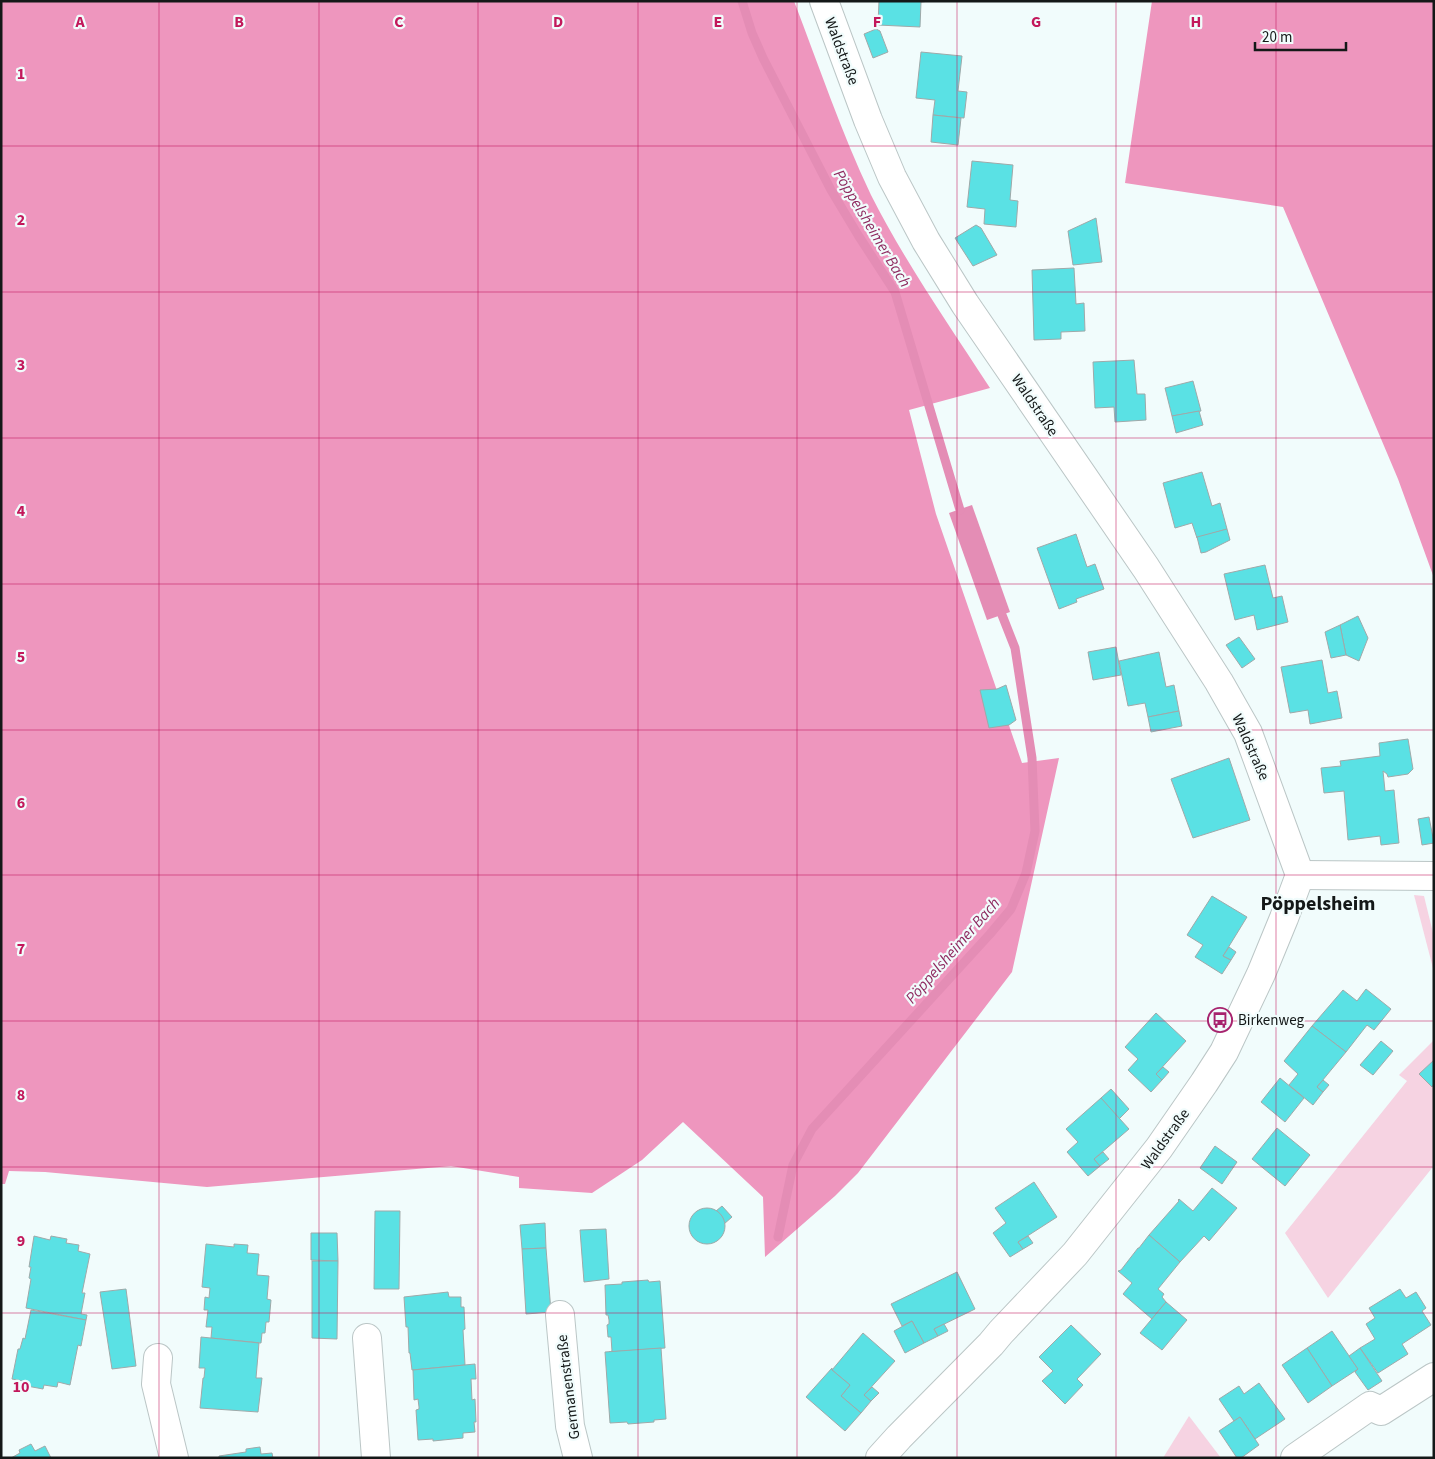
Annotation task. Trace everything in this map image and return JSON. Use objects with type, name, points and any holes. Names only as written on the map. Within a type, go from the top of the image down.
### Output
[{"type":"street","name":"Waldstraße","points":[[824,1],[888,169],[926,241],[966,304],[1146,568],[1218,682],[1248,734],[1300,875],[1270,954],[1224,1052],[1160,1148],[1076,1254],[880,1458]]},
{"type":"street","points":[[1300,875],[1434,876]]},
{"type":"street","name":"Germanenstraße","points":[[560,1315],[570,1426],[578,1458]]},
{"type":"street","points":[[366,1338],[376,1458]]},
{"type":"street","points":[[158,1358],[156,1384],[174,1458]]},
{"type":"street","points":[[1295,1458],[1370,1406],[1381,1411],[1434,1377]]},
{"type":"shaded area","points":[[1,1],[794,1],[840,123],[871,195],[913,269],[990,388],[909,410],[936,514],[1022,763],[1059,758],[1012,972],[858,1173],[835,1196],[765,1257],[763,1197],[683,1122],[642,1160],[592,1193],[519,1188],[519,1177],[451,1166],[207,1187],[45,1172],[9,1171],[5,1184],[1,1184]]},
{"type":"shaded area","points":[[1152,1],[1434,1],[1434,578],[1398,479],[1283,207],[1125,183]]},
{"type":"shaded area","points":[[972,505],[1010,612],[987,620],[949,513]]},
{"type":"shaded area","points":[[1414,895],[1424,896],[1434,937],[1434,972]]},
{"type":"shaded area","points":[[1434,1040],[1434,1169],[1432,1168],[1328,1298],[1285,1233],[1407,1081],[1399,1075]]},
{"type":"shaded area","points":[[1189,1416],[1221,1458],[1163,1458]]},
{"type":"building","points":[[879,1],[930,1],[921,2],[920,27],[878,25]]},
{"type":"building","points":[[876,29],[880,31],[888,52],[873,58],[864,34]]},
{"type":"building","points":[[921,52],[962,56],[958,91],[967,92],[964,118],[933,115],[935,100],[916,98]]},
{"type":"building","points":[[933,115],[961,118],[958,145],[931,142]]},
{"type":"building","points":[[972,161],[1013,165],[1010,200],[1018,201],[1016,227],[984,224],[985,209],[967,207]]},
{"type":"building","points":[[1096,218],[1102,262],[1073,265],[1068,231]]},
{"type":"building","points":[[976,225],[981,228],[997,255],[973,266],[955,238]]},
{"type":"building","points":[[1074,268],[1076,304],[1084,303],[1085,331],[1061,332],[1061,339],[1034,340],[1032,270]]},
{"type":"building","points":[[1134,360],[1137,394],[1145,394],[1146,420],[1115,422],[1114,407],[1095,408],[1093,362]]},
{"type":"building","points":[[1193,381],[1201,411],[1172,416],[1165,388]]},
{"type":"building","points":[[1199,411],[1203,425],[1176,433],[1172,416]]},
{"type":"building","points":[[1202,472],[1212,506],[1220,503],[1227,529],[1197,538],[1192,523],[1175,528],[1163,483]]},
{"type":"building","points":[[1227,529],[1230,540],[1201,553],[1197,537]]},
{"type":"building","points":[[1076,534],[1087,567],[1095,564],[1104,589],[1076,599],[1077,602],[1059,609],[1037,548]]},
{"type":"building","points":[[1265,565],[1273,598],[1282,596],[1288,622],[1257,630],[1254,615],[1235,620],[1224,574]]},
{"type":"building","points":[[1358,616],[1368,638],[1359,661],[1346,655],[1340,625]]},
{"type":"building","points":[[1340,625],[1346,655],[1331,658],[1325,632]]},
{"type":"building","points":[[1239,637],[1255,659],[1242,668],[1226,645]]},
{"type":"building","points":[[1116,647],[1121,675],[1093,680],[1088,652]]},
{"type":"building","points":[[1159,652],[1166,687],[1174,685],[1179,711],[1148,717],[1145,703],[1128,706],[1119,661]]},
{"type":"building","points":[[1322,660],[1328,693],[1337,691],[1342,718],[1310,724],[1308,710],[1290,713],[1281,667]]},
{"type":"building","points":[[1006,685],[1016,720],[1009,725],[989,728],[980,690],[997,689]]},
{"type":"building","points":[[1179,711],[1182,726],[1151,732],[1148,717]]},
{"type":"building","points":[[1408,739],[1413,769],[1408,774],[1388,777],[1383,771],[1385,791],[1394,790],[1399,843],[1381,845],[1380,836],[1348,840],[1344,791],[1324,793],[1321,768],[1341,766],[1340,761],[1380,756],[1379,743]]},
{"type":"building","points":[[1229,758],[1250,820],[1193,838],[1171,779]]},
{"type":"building","points":[[1429,817],[1434,843],[1422,845],[1418,819]]},
{"type":"building","points":[[1212,896],[1247,917],[1223,956],[1231,960],[1222,974],[1195,957],[1203,945],[1187,935]]},
{"type":"building","points":[[1229,947],[1236,952],[1231,960],[1223,956]]},
{"type":"building","points":[[1366,989],[1391,1009],[1374,1030],[1367,1025],[1346,1052],[1312,1026],[1343,990],[1357,1001]]},
{"type":"building","points":[[1156,1013],[1186,1041],[1156,1074],[1162,1080],[1151,1092],[1128,1070],[1138,1059],[1125,1047]]},
{"type":"building","points":[[1312,1026],[1346,1052],[1317,1087],[1323,1092],[1313,1105],[1289,1085],[1298,1074],[1284,1061]]},
{"type":"building","points":[[1381,1041],[1393,1051],[1373,1075],[1360,1065]]},
{"type":"building","points":[[1434,1060],[1434,1084],[1432,1087],[1419,1074]]},
{"type":"building","points":[[1163,1067],[1169,1072],[1162,1080],[1156,1074]]},
{"type":"building","points":[[1280,1078],[1304,1098],[1285,1122],[1261,1102]]},
{"type":"building","points":[[1323,1080],[1329,1085],[1323,1092],[1317,1087]]},
{"type":"building","points":[[1111,1089],[1129,1109],[1119,1119],[1101,1098]]},
{"type":"building","points":[[1101,1098],[1129,1129],[1094,1159],[1100,1166],[1088,1176],[1067,1152],[1078,1142],[1066,1129]]},
{"type":"building","points":[[1277,1128],[1310,1155],[1285,1186],[1252,1159]]},
{"type":"building","points":[[1215,1146],[1237,1162],[1222,1184],[1200,1168]]},
{"type":"building","points":[[1103,1152],[1109,1159],[1100,1166],[1094,1159]]},
{"type":"building","points":[[1034,1182],[1057,1217],[1018,1242],[1023,1249],[1010,1257],[993,1233],[1006,1223],[995,1208]]},
{"type":"building","points":[[1212,1188],[1237,1208],[1209,1241],[1204,1236],[1180,1262],[1149,1235],[1179,1199],[1193,1211]]},
{"type":"building","points":[[722,1206],[732,1217],[724,1224],[721,1215],[716,1211]]},
{"type":"building","points":[[707,1208],[720,1213],[725,1226],[720,1239],[707,1244],[694,1239],[689,1226],[694,1213]]},
{"type":"building","points":[[375,1211],[400,1211],[399,1289],[374,1289]]},
{"type":"building","points":[[545,1223],[546,1248],[522,1249],[520,1225]]},
{"type":"building","points":[[606,1229],[609,1279],[584,1282],[580,1230]]},
{"type":"building","points":[[311,1233],[337,1233],[338,1261],[311,1260]]},
{"type":"building","points":[[1149,1235],[1180,1262],[1158,1289],[1164,1294],[1162,1297],[1166,1302],[1152,1319],[1123,1294],[1132,1283],[1118,1271],[1121,1270]]},
{"type":"building","points":[[34,1236],[50,1240],[51,1236],[67,1239],[66,1243],[79,1245],[78,1251],[90,1254],[82,1293],[85,1293],[81,1314],[87,1315],[86,1320],[26,1308],[31,1279],[29,1278],[31,1267],[29,1267]]},
{"type":"building","points":[[1028,1236],[1033,1243],[1023,1249],[1018,1242]]},
{"type":"building","points":[[206,1244],[234,1247],[234,1244],[248,1245],[247,1253],[259,1254],[257,1275],[269,1276],[267,1299],[271,1300],[269,1322],[266,1322],[265,1333],[262,1333],[261,1343],[211,1338],[212,1327],[206,1327],[208,1310],[204,1310],[205,1297],[209,1298],[210,1288],[202,1287]]},
{"type":"building","points":[[546,1248],[551,1312],[526,1314],[522,1249]]},
{"type":"building","points":[[312,1261],[338,1261],[337,1339],[312,1338]]},
{"type":"building","points":[[957,1272],[975,1309],[934,1329],[938,1336],[924,1343],[912,1321],[902,1326],[891,1304]]},
{"type":"building","points":[[648,1280],[649,1282],[660,1281],[665,1348],[609,1352],[612,1351],[611,1337],[608,1337],[607,1325],[609,1320],[608,1315],[606,1315],[605,1285]]},
{"type":"building","points":[[126,1289],[136,1366],[112,1369],[100,1292]]},
{"type":"building","points":[[1400,1289],[1406,1298],[1416,1292],[1426,1308],[1422,1311],[1431,1325],[1402,1344],[1408,1354],[1378,1373],[1360,1348],[1375,1339],[1366,1324],[1375,1318],[1369,1308]]},
{"type":"building","points":[[448,1292],[449,1297],[461,1297],[461,1307],[464,1307],[465,1365],[412,1370],[404,1297]]},
{"type":"building","points":[[1166,1302],[1187,1320],[1162,1350],[1140,1333]]},
{"type":"building","points":[[31,1310],[86,1320],[81,1346],[78,1345],[70,1385],[58,1382],[57,1387],[44,1385],[43,1389],[27,1386],[28,1382],[12,1379],[18,1349],[20,1349],[23,1338],[25,1339]]},
{"type":"building","points":[[912,1321],[924,1343],[905,1353],[894,1331]]},
{"type":"building","points":[[944,1324],[948,1331],[938,1336],[934,1329]]},
{"type":"building","points":[[1071,1325],[1101,1354],[1077,1379],[1083,1385],[1065,1404],[1042,1381],[1053,1371],[1039,1357]]},
{"type":"building","points":[[1332,1331],[1358,1369],[1332,1386],[1307,1348]]},
{"type":"building","points":[[863,1333],[895,1361],[864,1395],[871,1401],[861,1413],[841,1396],[850,1385],[832,1370]]},
{"type":"building","points":[[201,1337],[259,1343],[256,1378],[262,1378],[258,1412],[200,1408],[205,1368],[199,1368]]},
{"type":"building","points":[[661,1348],[666,1419],[628,1424],[627,1422],[610,1423],[605,1352]]},
{"type":"building","points":[[1307,1348],[1332,1386],[1308,1403],[1282,1365]]},
{"type":"building","points":[[1360,1348],[1382,1381],[1368,1390],[1355,1372],[1358,1369],[1349,1356]]},
{"type":"building","points":[[475,1364],[476,1379],[471,1379],[472,1400],[475,1399],[475,1432],[463,1433],[463,1438],[433,1441],[433,1439],[418,1440],[416,1410],[419,1407],[418,1399],[414,1400],[413,1370]]},
{"type":"building","points":[[832,1368],[850,1385],[841,1396],[861,1413],[845,1431],[806,1397]]},
{"type":"building","points":[[1259,1383],[1285,1419],[1255,1439],[1240,1417],[1234,1421],[1219,1399],[1239,1386],[1244,1394]]},
{"type":"building","points":[[872,1387],[879,1393],[871,1401],[864,1395]]},
{"type":"building","points":[[1240,1417],[1259,1445],[1241,1458],[1237,1458],[1219,1431]]},
{"type":"building","points":[[31,1444],[35,1451],[45,1446],[51,1458],[11,1458],[20,1453],[19,1450]]},
{"type":"building","points":[[260,1447],[261,1454],[272,1453],[273,1458],[219,1458],[219,1456],[246,1452],[246,1449]]},
{"type":"waterway","name":"Pöppelsheimer Bach","points":[[742,1],[752,33],[763,58],[831,190],[895,292],[960,510]]},
{"type":"waterway","name":"Pöppelsheimer Bach","points":[[778,1237],[793,1165],[812,1129],[1011,909],[1026,873],[1035,831],[1032,758],[1015,648],[1002,615]]},
{"type":"place","name":"Birkenweg","points":[[1220,1020]]},
{"type":"district","name":"Pöppelsheim","points":[[1318,903]]}]
